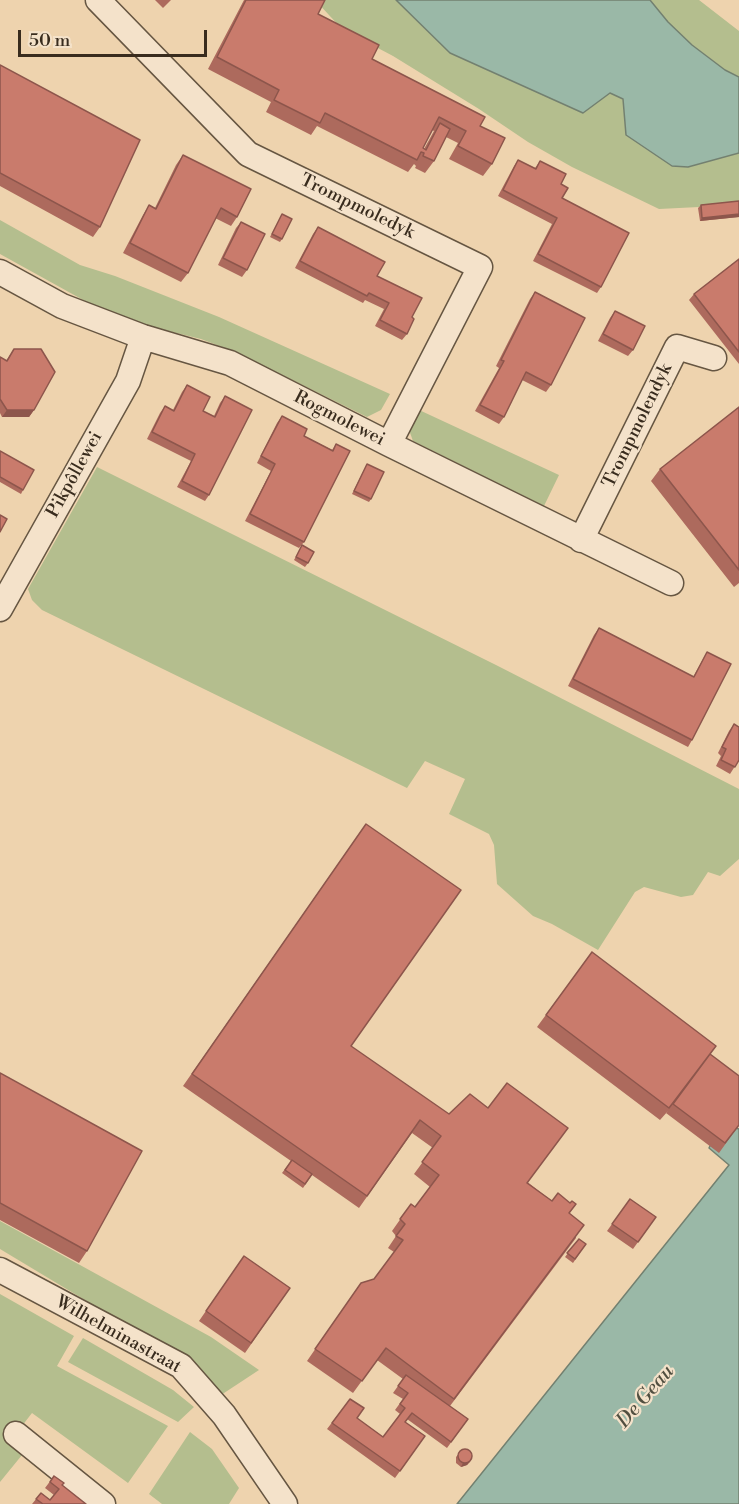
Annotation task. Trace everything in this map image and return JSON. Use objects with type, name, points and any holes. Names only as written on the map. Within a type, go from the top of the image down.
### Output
[{"type":"street","name":"Trompmoledyk","points":[[98,0],[248,154],[480,267],[389,444]]},
{"type":"street","name":"Rogmolewei","points":[[0,272],[62,306],[143,337],[230,363],[671,583]]},
{"type":"street","name":"Pikpôllewei","points":[[0,609],[128,381],[143,337]]},
{"type":"street","name":"Trompmolendyk","points":[[581,540],[677,347],[714,358]]},
{"type":"street","name":"Wilhelminastraat","points":[[0,1270],[181,1366],[224,1415],[285,1504]]},
{"type":"street","points":[[16,1434],[103,1504]]},
{"type":"green space","points":[[315,0],[396,0],[450,53],[583,113],[610,92],[623,99],[626,135],[688,167],[739,153],[739,205],[659,209],[572,167],[528,142],[393,56],[342,29]]},
{"type":"green space","points":[[650,0],[699,0],[739,31],[739,77],[725,70],[692,45],[668,22]]},
{"type":"green space","points":[[0,220],[80,265],[115,276],[219,317],[390,394],[381,410],[367,417],[238,353],[201,339],[123,322],[0,254]]},
{"type":"green space","points":[[417,409],[559,475],[544,506],[413,441],[409,430]]},
{"type":"green space","points":[[97,467],[496,665],[739,789],[739,859],[720,876],[708,872],[693,895],[681,897],[644,887],[635,892],[598,950],[533,916],[497,884],[494,845],[489,834],[449,814],[465,779],[425,761],[407,788],[42,610],[32,600],[28,589]]},
{"type":"green space","points":[[0,1221],[211,1337],[259,1370],[218,1397],[183,1359],[0,1249]]},
{"type":"green space","points":[[0,1294],[74,1336],[57,1366],[168,1426],[128,1483],[32,1413],[8,1444],[22,1455],[0,1482]]},
{"type":"green space","points":[[83,1338],[173,1390],[194,1407],[178,1422],[68,1362]]},
{"type":"green space","points":[[190,1432],[212,1449],[239,1488],[229,1504],[162,1504],[149,1494]]},
{"type":"water","points":[[396,0],[650,0],[668,22],[692,45],[725,70],[739,77],[739,153],[688,167],[672,166],[626,135],[623,99],[610,93],[583,113],[450,53]]},
{"type":"water","name":"De Geau","points":[[721,1123],[739,1129],[739,1504],[457,1504],[729,1165],[709,1148]]},
{"type":"building","points":[[246,0],[325,0],[318,14],[379,45],[372,59],[485,117],[480,126],[505,138],[492,164],[458,146],[466,131],[439,117],[423,148],[426,150],[440,123],[450,129],[434,161],[423,156],[424,153],[421,152],[417,160],[325,113],[320,123],[274,100],[279,90],[217,57]]},
{"type":"building","points":[[0,65],[140,140],[100,227],[0,173]]},
{"type":"building","points":[[183,155],[251,189],[237,217],[221,208],[188,273],[130,243],[149,205],[156,209]]},
{"type":"building","points":[[518,160],[536,169],[540,161],[566,174],[561,184],[568,188],[562,198],[629,233],[601,287],[538,254],[557,218],[503,190]]},
{"type":"building","points":[[739,201],[739,214],[702,218],[701,205]]},
{"type":"building","points":[[282,214],[292,219],[282,239],[272,234]]},
{"type":"building","points":[[241,222],[265,234],[247,270],[223,258]]},
{"type":"building","points":[[318,227],[385,262],[377,276],[422,298],[412,317],[414,319],[407,334],[380,320],[389,303],[369,293],[367,296],[300,261]]},
{"type":"building","points":[[739,259],[739,352],[694,294]]},
{"type":"building","points":[[535,292],[585,318],[551,385],[526,372],[504,417],[480,405],[504,361],[501,360]]},
{"type":"building","points":[[615,311],[645,326],[633,350],[603,334]]},
{"type":"building","points":[[14,349],[41,349],[55,372],[34,410],[7,410],[0,399],[0,357],[7,361]]},
{"type":"building","points":[[187,385],[210,397],[203,411],[215,417],[225,396],[252,410],[209,495],[182,481],[195,454],[152,432],[165,406],[174,411]]},
{"type":"building","points":[[739,407],[739,570],[660,469]]},
{"type":"building","points":[[282,416],[307,429],[304,436],[333,451],[336,444],[350,451],[304,542],[250,514],[275,464],[261,456]]},
{"type":"building","points":[[0,451],[34,470],[23,490],[0,477]]},
{"type":"building","points":[[367,464],[384,472],[371,499],[354,491]]},
{"type":"building","points":[[0,515],[7,519],[0,532]]},
{"type":"building","points":[[302,545],[314,552],[308,563],[296,557]]},
{"type":"building","points":[[599,628],[694,677],[707,652],[731,664],[692,740],[573,679]]},
{"type":"building","points":[[734,724],[739,727],[739,760],[735,767],[721,760],[726,749],[722,747]]},
{"type":"building","points":[[366,824],[461,890],[351,1046],[449,1114],[470,1094],[488,1108],[507,1083],[568,1128],[527,1183],[552,1201],[558,1193],[570,1203],[572,1201],[576,1204],[569,1213],[584,1225],[454,1399],[386,1348],[362,1381],[315,1349],[361,1283],[374,1279],[403,1240],[396,1236],[405,1224],[400,1219],[411,1204],[415,1207],[439,1175],[422,1162],[441,1136],[420,1120],[367,1196],[192,1074]]},
{"type":"building","points":[[592,952],[716,1046],[669,1108],[546,1015]]},
{"type":"building","points":[[710,1054],[739,1076],[739,1125],[725,1143],[673,1104]]},
{"type":"building","points":[[0,1073],[142,1151],[87,1251],[0,1203]]},
{"type":"building","points":[[292,1160],[312,1174],[305,1184],[285,1170]]},
{"type":"building","points":[[630,1199],[656,1217],[638,1242],[612,1224]]},
{"type":"building","points":[[579,1239],[586,1244],[575,1259],[567,1253]]},
{"type":"building","points":[[244,1256],[290,1288],[251,1343],[206,1311]]},
{"type":"building","points":[[406,1375],[468,1419],[451,1442],[412,1413],[405,1422],[425,1436],[400,1471],[332,1423],[350,1399],[364,1408],[357,1418],[383,1437],[405,1408],[400,1404],[408,1393],[398,1386]]},
{"type":"building","points":[[465,1449],[470,1451],[472,1456],[470,1461],[465,1463],[460,1461],[458,1456],[460,1451]]},
{"type":"building","points":[[54,1476],[86,1504],[43,1504],[36,1499],[41,1493],[50,1500],[59,1489],[50,1482]]}]
